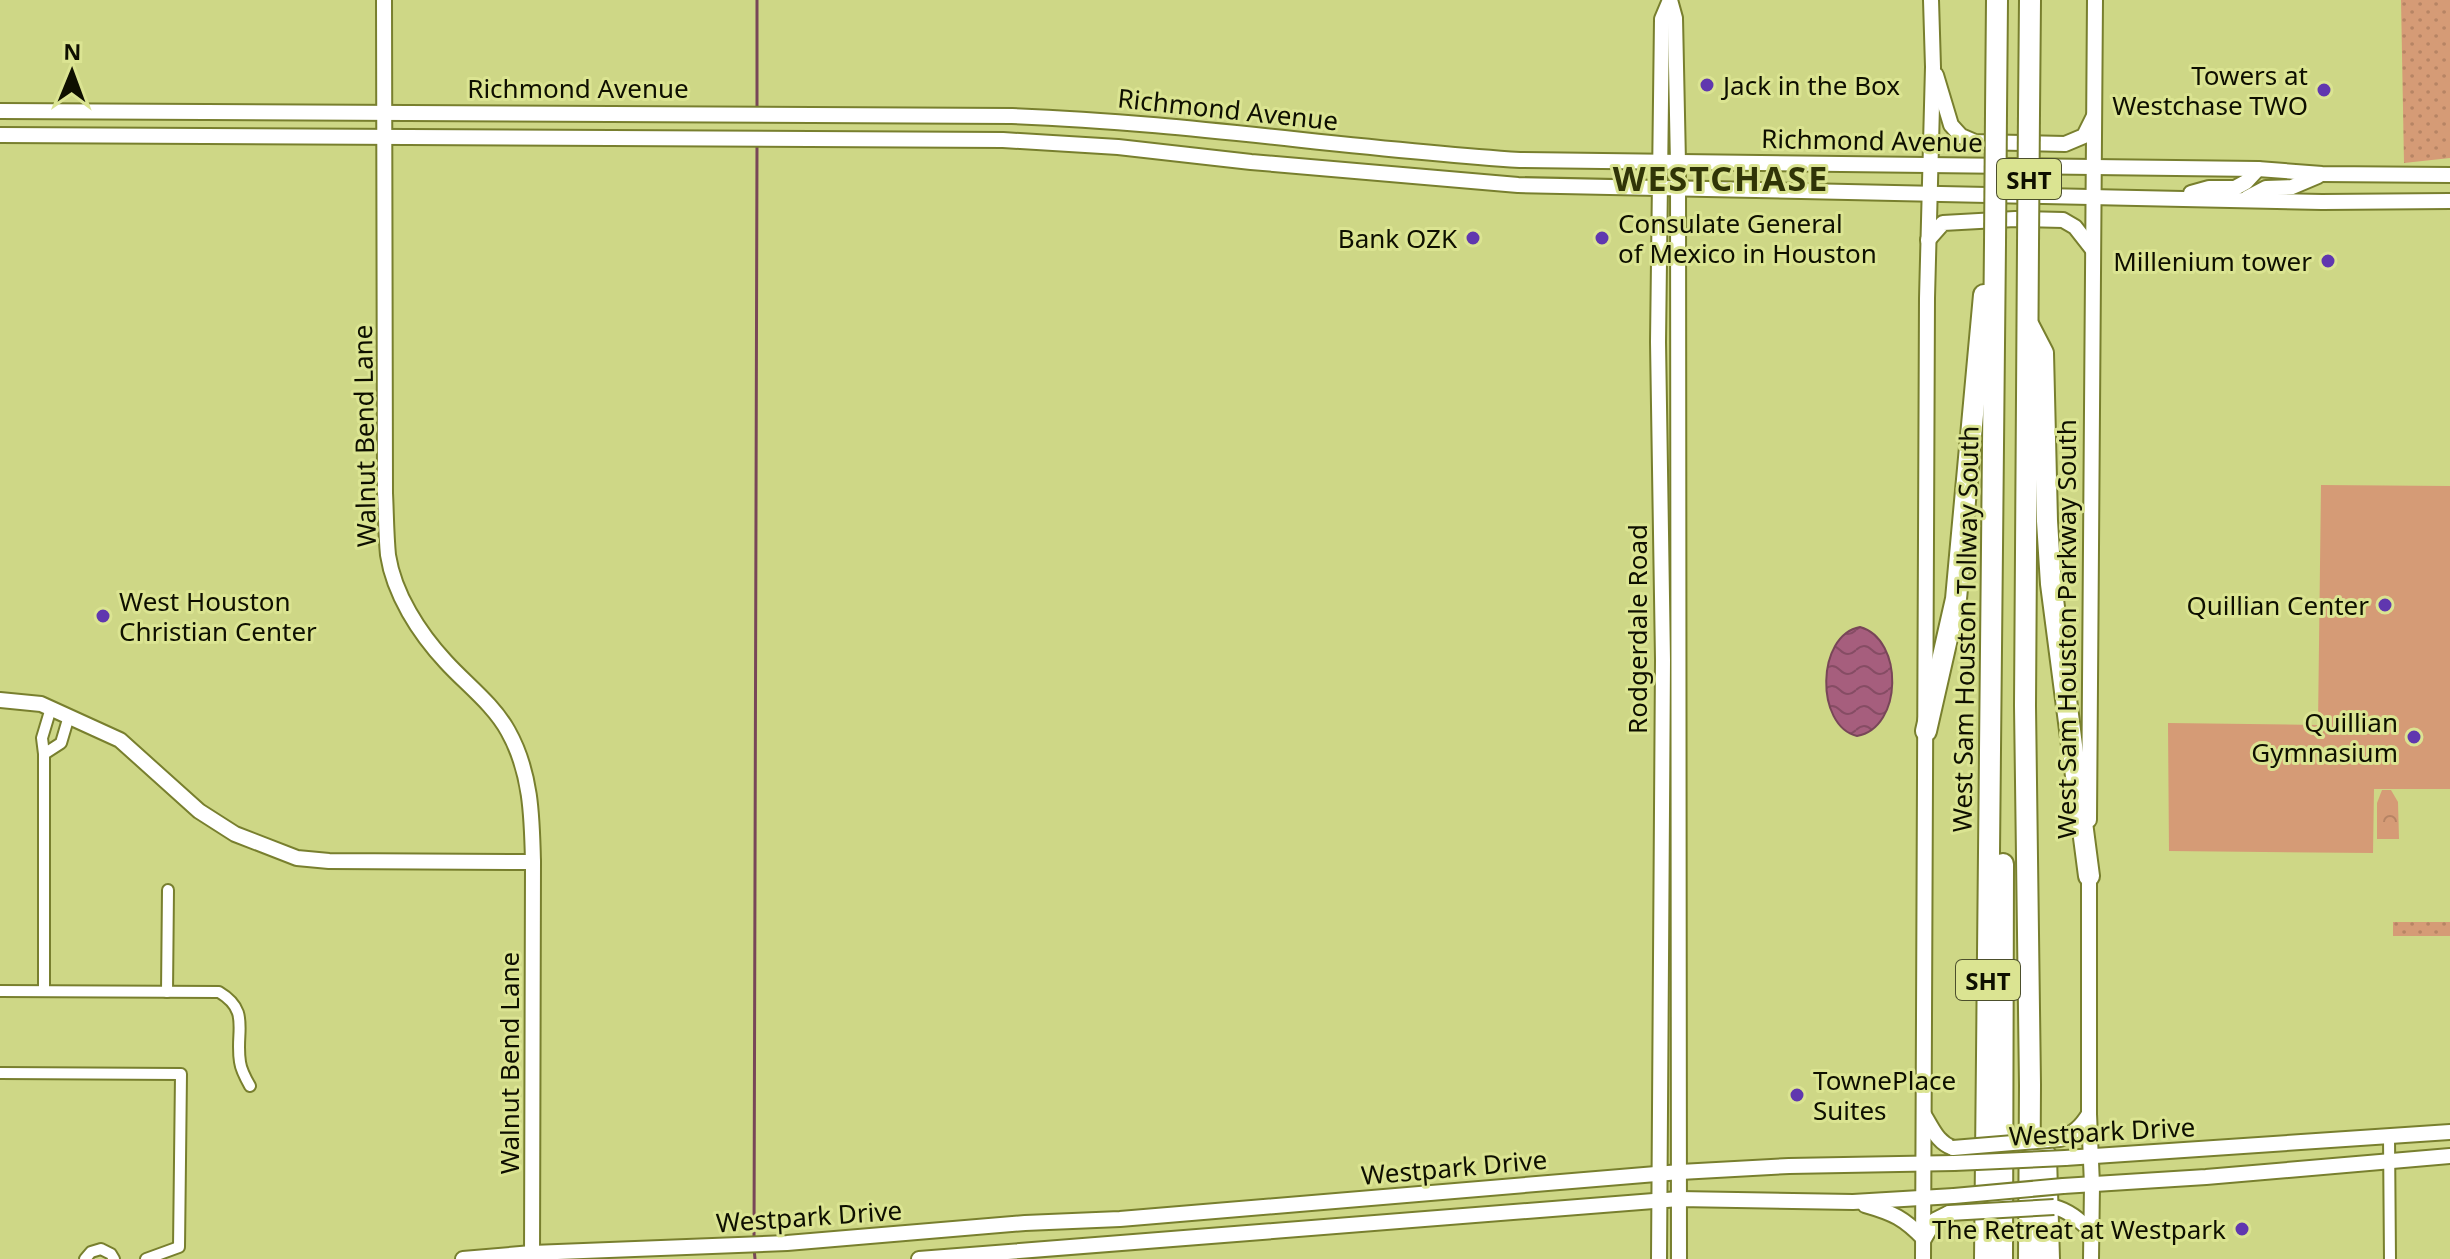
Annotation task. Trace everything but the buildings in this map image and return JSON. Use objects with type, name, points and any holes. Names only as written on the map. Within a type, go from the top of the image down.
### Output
[{"type":"highway","name":"SHT","points":[[1992,243],[1997,0]]},
{"type":"highway","name":"SHT","points":[[2029,1259],[2025,706],[2030,0]]},
{"type":"highway","name":"West Sam Houston Tollway South","points":[[1985,1259],[1992,243]]},
{"type":"highway","points":[[1926,731],[1956,599],[1978,344],[1992,243]]},
{"type":"highway","points":[[2028,325],[2043,353],[2051,584],[2089,876]]},
{"type":"highway","points":[[1991,702],[2003,742],[2002,1259]]},
{"type":"highway","points":[[2030,1130],[2046,1156],[2049,1259]]},
{"type":"main road","name":"Walnut Bend Lane","points":[[384,0],[385,493],[388,555],[393,576],[413,620],[444,661],[484,700],[507,730],[526,774],[531,798],[532,1256]]},
{"type":"main road","name":"Rodgerdale Road","points":[[1659,1259],[1663,660],[1658,342],[1662,19],[1670,0]]},
{"type":"main road","name":"Rodgerdale Road","points":[[1670,0],[1675,18],[1678,163],[1679,1259]]},
{"type":"main road","points":[[1923,1259],[1928,240],[1933,67],[1931,0]]},
{"type":"main road","name":"West Sam Houston Parkway South","points":[[2091,1259],[2089,876],[2095,0]]},
{"type":"main road","points":[[1933,67],[1951,125],[1961,136],[1975,142],[2065,144],[2084,136],[2095,115]]},
{"type":"main road","name":"Richmond Avenue","points":[[6,111],[1012,116],[1111,121],[1358,147],[1520,160],[2258,169],[2322,174],[2450,175]]},
{"type":"main road","points":[[6,111],[6,135]]},
{"type":"main road","points":[[197,111],[197,137]]},
{"type":"main road","points":[[545,112],[545,138]]},
{"type":"main road","points":[[867,114],[867,140]]},
{"type":"main road","points":[[1003,140],[1012,116]]},
{"type":"main road","points":[[1191,156],[1194,129]]},
{"type":"main road","name":"Richmond Avenue","points":[[6,135],[1003,140],[1118,147],[1518,185],[2322,202],[2450,201]]},
{"type":"main road","points":[[1355,171],[1358,147]]},
{"type":"main road","points":[[1518,185],[1520,160]]},
{"type":"main road","points":[[2178,197],[2209,188],[2235,188],[2258,169]]},
{"type":"main road","points":[[2244,199],[2266,188],[2292,187],[2322,174]]},
{"type":"main road","points":[[1928,240],[1943,223],[2063,220],[2075,227],[2093,250]]},
{"type":"main road","points":[[1658,342],[1678,348]]},
{"type":"main road","points":[[1661,525],[1679,525]]},
{"type":"main road","points":[[1663,660],[1679,659]]},
{"type":"main road","points":[[0,700],[41,704],[120,740],[199,811],[235,834],[297,858],[329,861],[533,862]]},
{"type":"main road","points":[[1661,823],[1678,824]]},
{"type":"main road","points":[[1660,973],[1678,973]]},
{"type":"main road","points":[[1924,1114],[1938,1139],[1953,1155],[2060,1139],[2073,1134],[2089,1114]]},
{"type":"main road","name":"Westpark Drive","points":[[463,1259],[787,1243],[1025,1223],[1120,1219],[1680,1172],[1789,1166],[1923,1164],[1953,1155],[2065,1158],[2450,1132]]},
{"type":"main road","name":"Westpark Drive","points":[[919,1259],[1679,1199],[1853,1202],[2450,1156]]},
{"type":"main road","points":[[1853,1202],[1898,1216],[1924,1239]]},
{"type":"main road","points":[[1924,1239],[1935,1220],[1949,1213],[2054,1207],[2077,1217],[2092,1232]]},
{"type":"street","points":[[44,991],[42,738],[51,708]]},
{"type":"street","points":[[44,754],[61,743],[69,716]]},
{"type":"street","points":[[167,992],[168,890]]},
{"type":"street","points":[[0,991],[219,992],[233,1001],[239,1014],[240,1065],[250,1086]]},
{"type":"street","points":[[0,1073],[181,1074],[179,1247],[146,1259]]},
{"type":"street","points":[[2389,1137],[2390,1259]]},
{"type":"street","points":[[85,1259],[91,1252],[101,1249],[114,1259]]},
{"type":"green space","points":[[2401,0],[2450,0],[2450,158],[2404,163]]},
{"type":"green space","name":"Quillian Center","points":[[2321,485],[2450,486],[2450,789],[2374,789],[2373,853],[2169,851],[2168,723],[2318,725]]},
{"type":"green space","points":[[2382,790],[2391,790],[2398,802],[2399,839],[2377,839],[2377,803]]},
{"type":"green space","points":[[2393,922],[2450,922],[2450,936],[2393,936]]},
{"type":"water","points":[[1860,627],[1874,635],[1885,648],[1891,665],[1892,683],[1890,701],[1883,717],[1872,730],[1857,736],[1843,729],[1834,716],[1826,681],[1835,646],[1846,634]]},
{"type":"waterway","points":[[757,0],[757,108]]},
{"type":"waterway","points":[[754,1240],[757,144]]},
{"type":"waterway","points":[[754,1248],[755,1259]]},
{"type":"place","name":"Jack in the Box","points":[[1707,85]]},
{"type":"place","name":"Towers at Westchase TWO","points":[[2324,90]]},
{"type":"place","name":"Bank OZK","points":[[1473,238]]},
{"type":"place","name":"Consulate General of Mexico in Houston","points":[[1602,238]]},
{"type":"place","name":"Millenium tower","points":[[2328,261]]},
{"type":"place","name":"Quillian Center","points":[[2385,605]]},
{"type":"place","name":"West Houston Christian Center","points":[[103,616]]},
{"type":"place","name":"Quillian Gymnasium","points":[[2414,737]]},
{"type":"place","name":"TownePlace Suites","points":[[1797,1095]]},
{"type":"place","name":"The Retreat at Westpark","points":[[2242,1229]]},
{"type":"district","name":"WESTCHASE","points":[[1721,178]]}]
